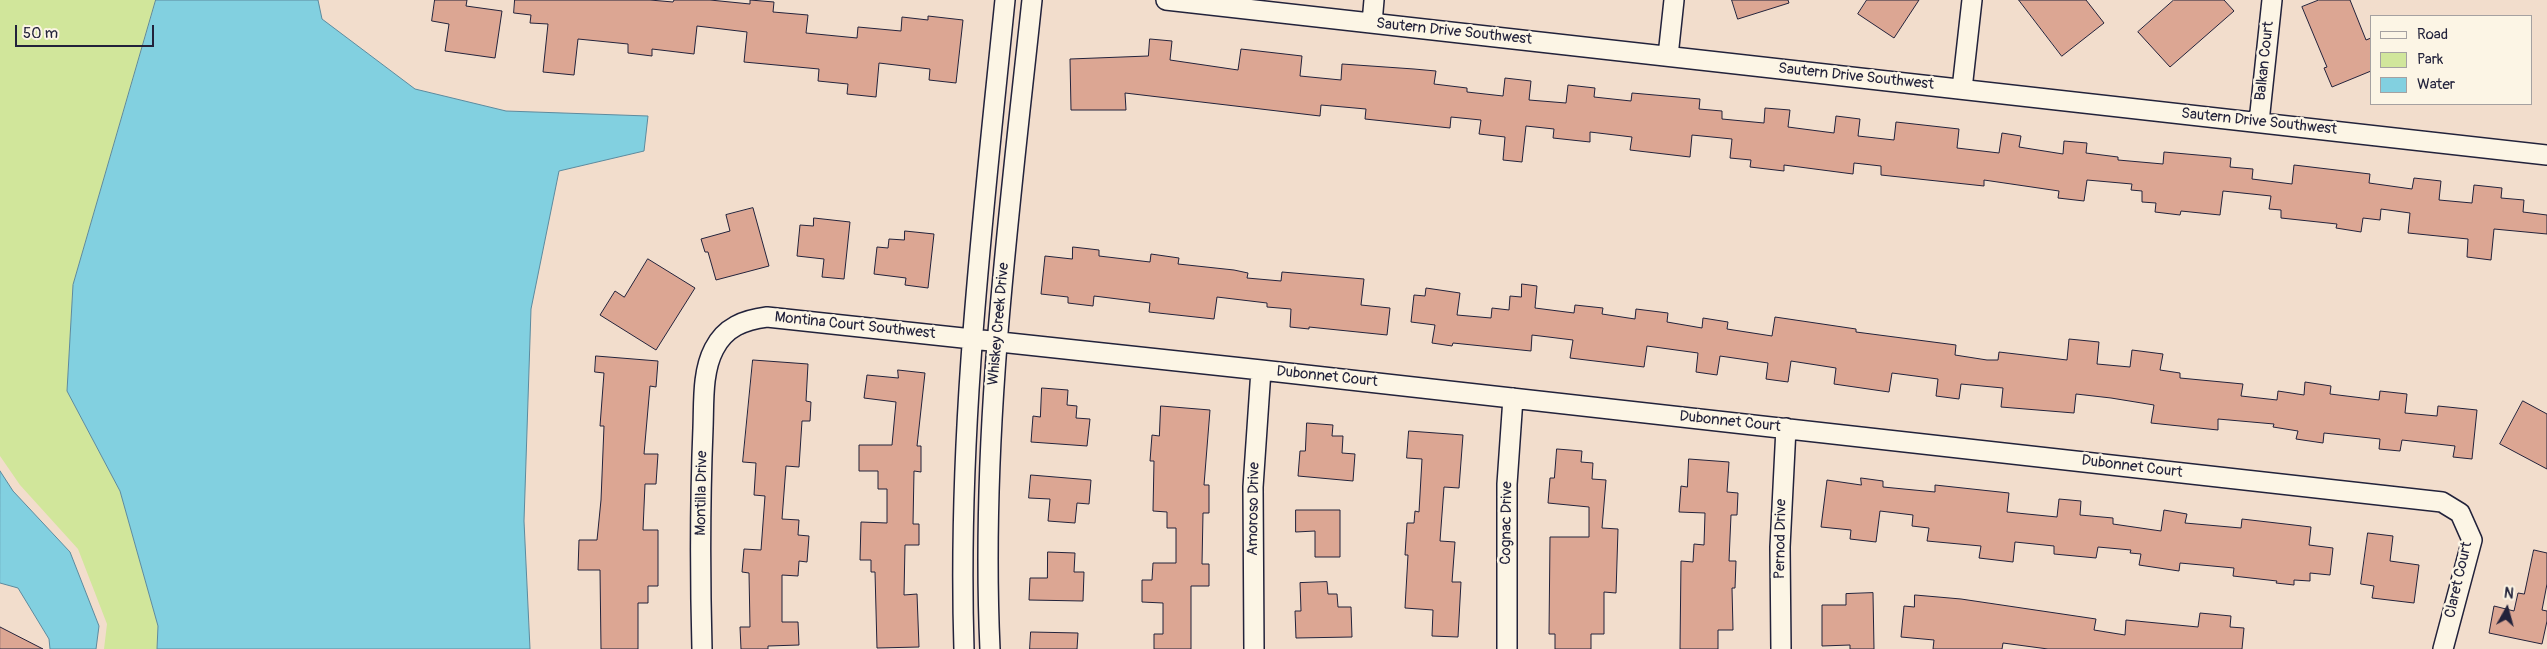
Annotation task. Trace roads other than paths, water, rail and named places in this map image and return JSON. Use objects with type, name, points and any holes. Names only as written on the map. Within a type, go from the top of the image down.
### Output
[{"type":"street","name":"Whiskey Creek Drive","points":[[964,649],[962,504],[971,338],[1005,0]]},
{"type":"street","name":"Whiskey Creek Drive","points":[[990,649],[988,535],[991,425],[997,341],[1032,0]]},
{"type":"street","name":"Sautern Drive Southwest","points":[[1166,0],[2547,155]]},
{"type":"street","points":[[1372,23],[1374,0]]},
{"type":"street","points":[[1668,56],[1674,0]]},
{"type":"street","points":[[1962,89],[1972,0]]},
{"type":"street","name":"Balkan Court","points":[[2259,122],[2272,0]]},
{"type":"street","name":"Montina Court Southwest","points":[[720,340],[727,331],[746,320],[767,317],[997,341]]},
{"type":"street","name":"Montilla Drive","points":[[702,649],[701,474],[705,391],[707,371],[714,349],[720,340]]},
{"type":"street","name":"Dubonnet Court","points":[[997,341],[2442,502],[2460,513]]},
{"type":"street","name":"Amoroso Drive","points":[[1254,649],[1253,487],[1261,370]]},
{"type":"street","name":"Cognac Drive","points":[[1507,649],[1507,484],[1513,398]]},
{"type":"street","name":"Pernod Drive","points":[[1781,649],[1780,547],[1786,428]]},
{"type":"street","name":"Claret Court","points":[[2443,649],[2472,540],[2460,513]]},
{"type":"water","points":[[156,0],[318,0],[322,19],[415,89],[506,111],[648,116],[644,151],[559,171],[531,309],[524,521],[530,649],[157,649],[158,626],[120,491],[67,391],[73,285]]},
{"type":"water","points":[[0,471],[13,491],[70,552],[99,626],[96,649],[50,649],[49,639],[18,588],[0,583]]}]
